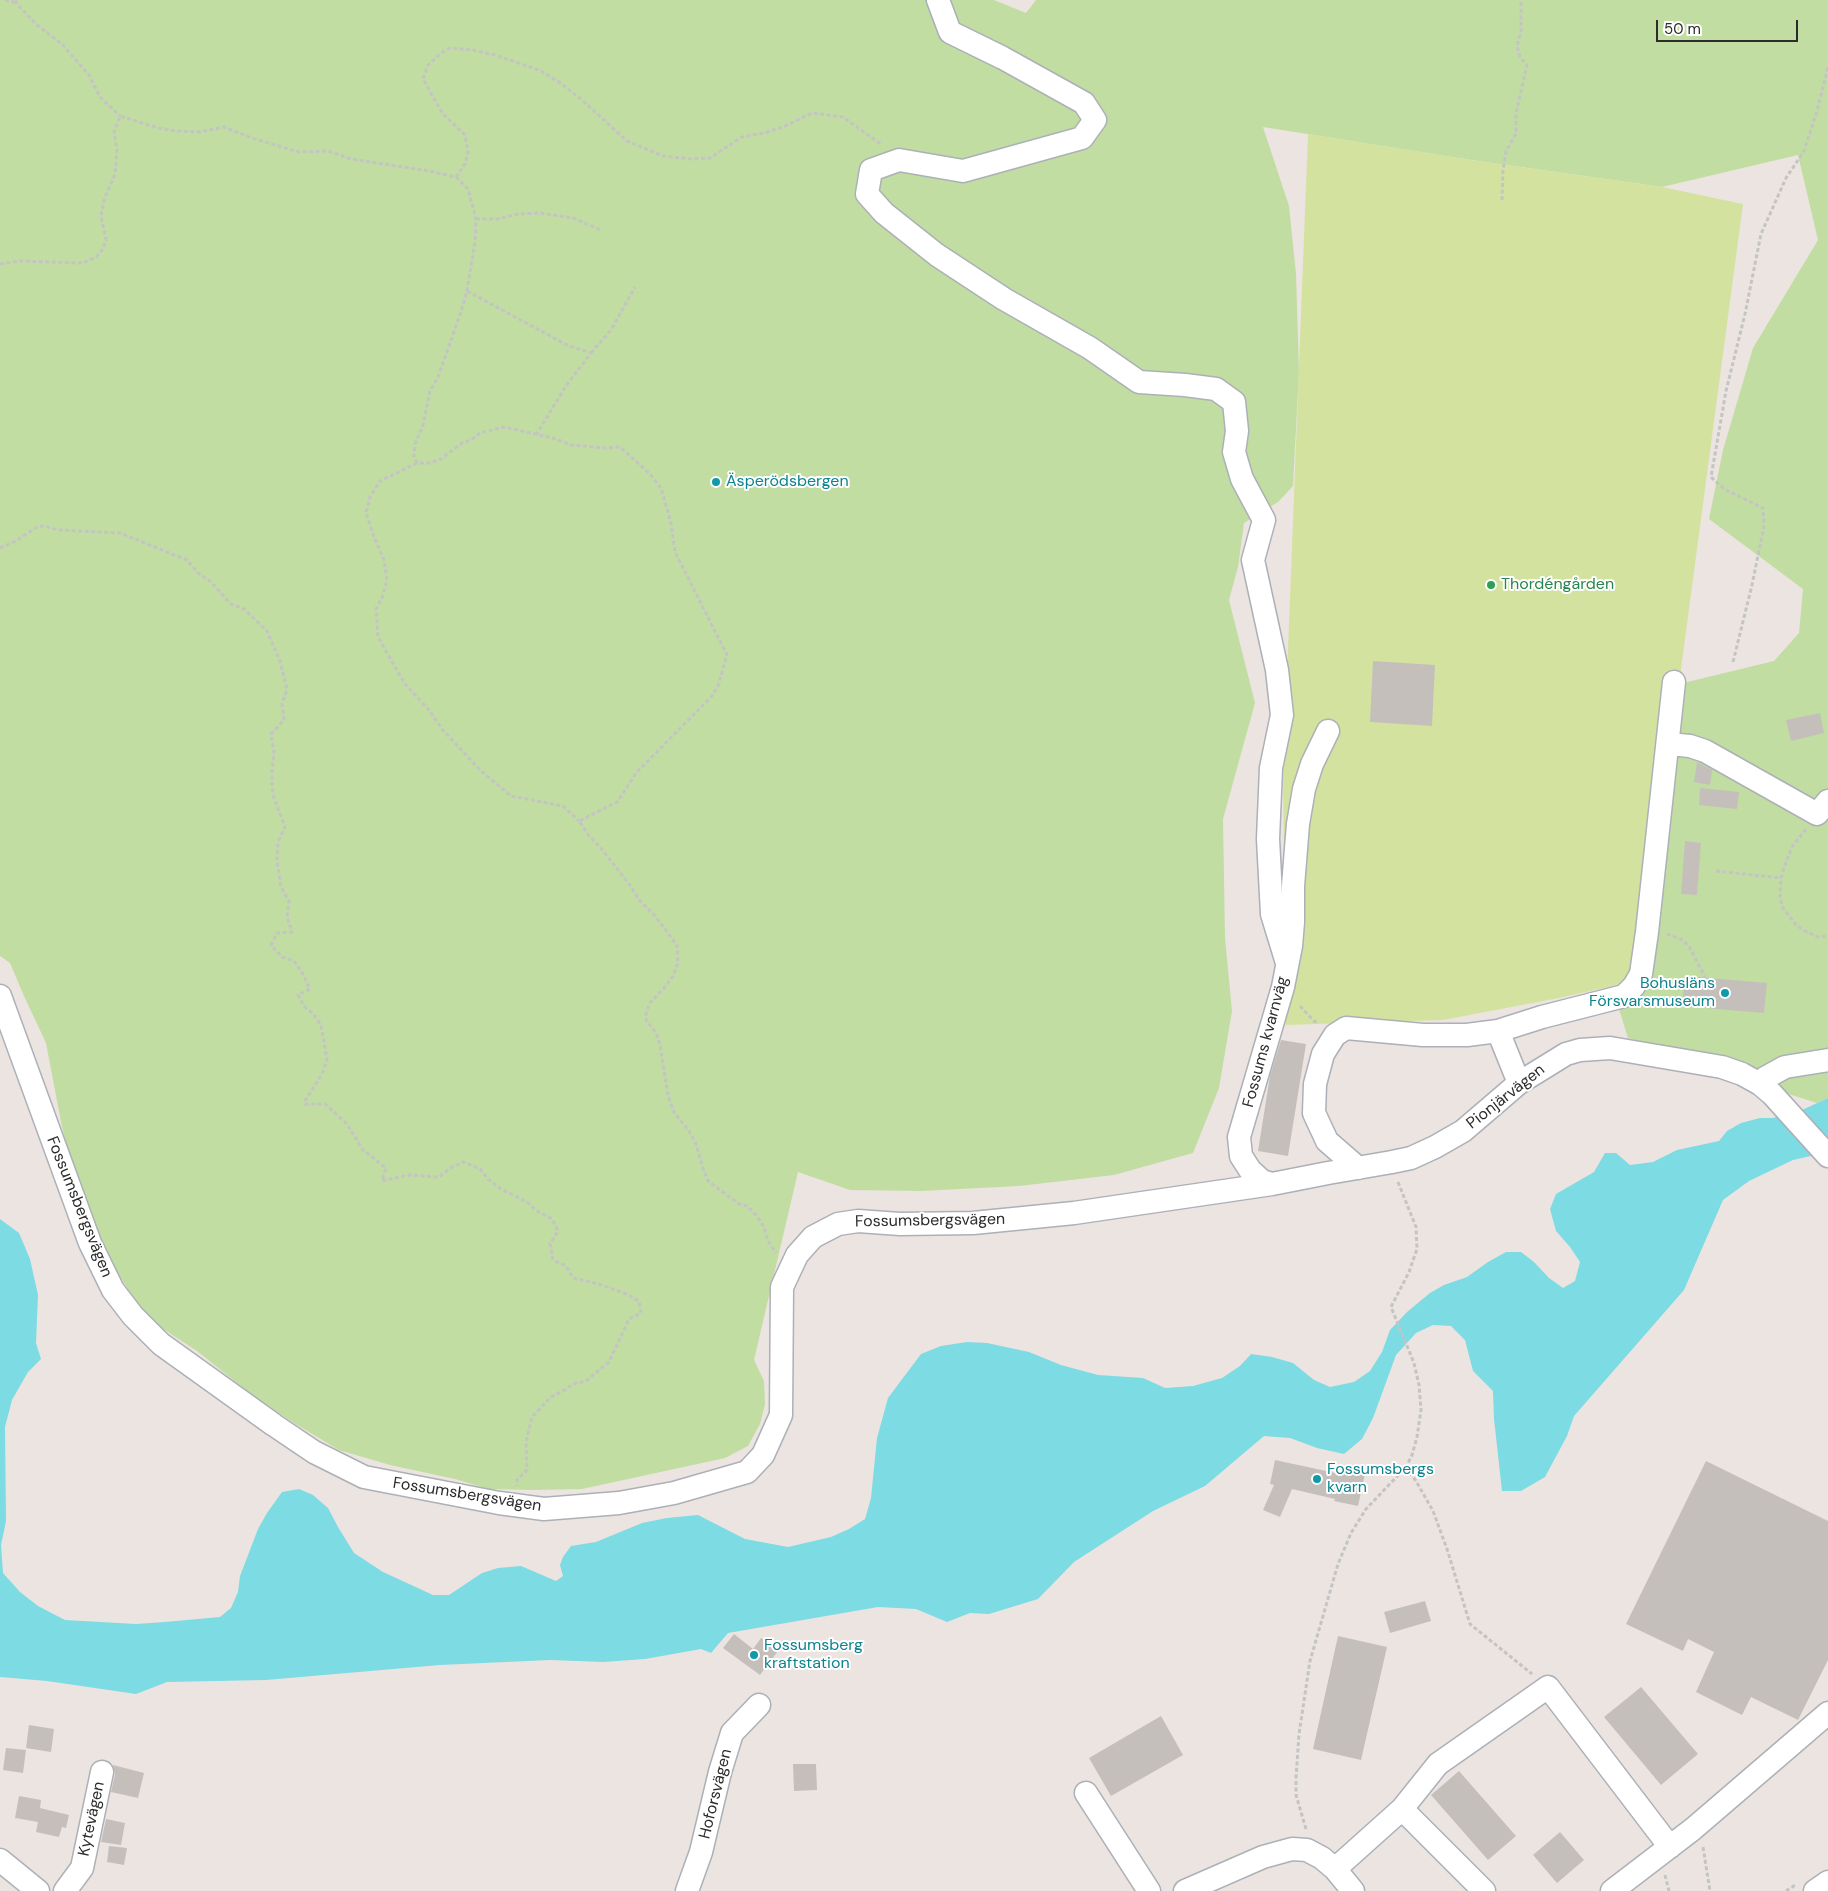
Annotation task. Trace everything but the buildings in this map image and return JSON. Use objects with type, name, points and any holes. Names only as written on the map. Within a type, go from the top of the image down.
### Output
[{"type":"street","points":[[899,160],[963,172],[1082,138],[1095,120],[1084,103],[1003,58],[950,32],[938,0]]},
{"type":"street","name":"Fossums kvarnväg","points":[[899,160],[871,170],[867,194],[884,214],[937,255],[1004,299],[1090,348],[1139,382],[1216,389],[1234,402],[1237,432],[1234,452],[1242,479],[1264,520],[1253,560],[1277,670],[1282,715],[1271,768],[1268,839],[1272,914],[1287,963],[1283,987],[1239,1137],[1241,1156],[1250,1170],[1262,1181],[1272,1184]]},
{"type":"street","points":[[1358,1168],[1327,1141],[1314,1113],[1315,1084],[1323,1054],[1335,1035],[1346,1028],[1423,1035],[1467,1035],[1498,1031],[1542,1017],[1624,996],[1634,986],[1641,974],[1647,932],[1674,682]]},
{"type":"street","points":[[1287,963],[1293,922],[1293,886],[1298,824],[1304,788],[1312,764],[1328,731]]},
{"type":"street","points":[[1668,744],[1690,746],[1705,751],[1822,808]]},
{"type":"street","name":"Fossumsbergsvägen","points":[[0,996],[90,1243],[113,1290],[128,1310],[161,1344],[314,1452],[364,1477],[499,1503],[544,1509],[619,1503],[674,1493],[747,1472],[763,1456],[781,1415],[782,1287],[797,1255],[813,1237],[838,1224],[858,1221],[900,1224],[973,1223],[1074,1213],[1272,1184]]},
{"type":"street","points":[[1498,1031],[1518,1084]]},
{"type":"street","name":"Pionjärvägen","points":[[1272,1184],[1411,1158],[1464,1131],[1518,1084],[1566,1054],[1580,1050],[1610,1048],[1722,1067],[1742,1074],[1766,1089],[1828,1156]]},
{"type":"street","points":[[1766,1089],[1765,1078],[1785,1067],[1828,1060]]},
{"type":"street","points":[[1335,1869],[1402,1809],[1438,1764],[1548,1688],[1670,1847]]},
{"type":"street","name":"Hoforsvägen","points":[[687,1891],[702,1852],[720,1772],[732,1733],[759,1705]]},
{"type":"street","points":[[1612,1891],[1693,1829],[1828,1713]]},
{"type":"street","name":"Kytevägen","points":[[65,1891],[82,1868],[102,1772]]},
{"type":"street","points":[[1086,1793],[1149,1891]]},
{"type":"street","points":[[1402,1809],[1484,1891]]},
{"type":"street","points":[[1185,1891],[1283,1850],[1307,1850],[1322,1858],[1335,1869],[1353,1891]]},
{"type":"street","points":[[0,1860],[38,1891]]},
{"type":"street","points":[[1815,1891],[1828,1882]]},
{"type":"path","points":[[5,0],[16,2],[37,25],[62,44],[89,75],[100,97],[120,116],[158,128],[177,131],[200,132],[224,126],[252,138],[299,152],[328,151],[351,159],[429,171],[456,178],[468,189],[476,219],[476,242],[467,291],[447,354],[430,391],[423,424],[414,444],[414,456],[417,463]]},
{"type":"path","points":[[1502,200],[1506,151],[1516,134],[1516,113],[1527,65],[1520,57],[1518,46],[1521,32],[1521,0]]},
{"type":"path","points":[[456,178],[465,164],[468,152],[465,135],[443,114],[423,79],[428,66],[441,53],[450,48],[473,50],[495,55],[539,70],[559,82],[582,100],[627,140],[663,156],[692,159],[710,158],[742,137],[776,129],[812,113],[843,117],[864,130],[899,160]]},
{"type":"path","points":[[1733,662],[1752,586],[1764,526],[1763,508],[1724,489],[1711,478],[1726,391],[1762,234],[1786,178],[1804,151],[1818,110],[1828,67]]},
{"type":"path","points":[[0,264],[20,262],[84,263],[96,257],[103,249],[106,240],[101,216],[104,200],[115,174],[117,150],[114,132],[120,116]]},
{"type":"path","points":[[476,219],[497,219],[518,214],[540,213],[573,218],[602,230]]},
{"type":"path","points":[[536,435],[566,386],[610,330],[636,287]]},
{"type":"path","points":[[467,291],[567,345],[591,353]]},
{"type":"path","points":[[579,821],[617,802],[637,772],[712,696],[718,686],[727,655],[676,552],[672,523],[661,488],[650,474],[620,447],[606,448],[571,445],[553,438],[504,427],[480,433],[471,440],[462,443],[441,460],[430,463],[417,463],[380,481],[370,497],[366,513],[384,560],[387,580],[382,598],[376,609],[378,637],[405,684],[429,710],[442,729],[480,770],[511,796],[562,806],[579,821],[629,884],[640,901],[655,916],[677,944],[678,963],[673,976],[649,1004],[645,1018],[656,1033],[660,1044],[668,1096],[674,1112],[691,1134],[696,1144],[708,1181],[739,1204],[747,1206],[764,1227],[768,1241],[775,1251],[783,1260],[792,1264]]},
{"type":"path","points":[[0,548],[14,542],[37,527],[44,526],[58,530],[120,533],[187,560],[231,604],[244,609],[262,626],[274,644],[286,689],[282,704],[284,720],[271,734],[274,752],[272,771],[273,793],[285,827],[278,842],[277,861],[281,887],[289,901],[287,917],[292,932],[277,933],[271,944],[282,956],[294,961],[303,974],[310,989],[298,996],[304,1006],[314,1014],[321,1025],[327,1060],[322,1074],[305,1104],[325,1104],[347,1124],[363,1150],[386,1168],[382,1181],[409,1175],[439,1178],[452,1167],[464,1162],[480,1169],[488,1179],[501,1189],[527,1202],[537,1211],[552,1219],[558,1231],[550,1244],[553,1260],[566,1266],[572,1278],[599,1284],[624,1293],[638,1301],[641,1313],[629,1319],[609,1362],[586,1380],[573,1384],[551,1397],[532,1417],[526,1442],[527,1470],[517,1480],[517,1494]]},
{"type":"path","points":[[1822,808],[1792,847],[1781,878],[1780,898],[1783,908],[1789,916],[1805,931],[1818,937],[1828,936]]},
{"type":"path","points":[[1716,871],[1781,878]]},
{"type":"path","points":[[1647,932],[1672,934],[1682,939],[1689,946],[1705,978]]},
{"type":"path","points":[[1283,987],[1290,992],[1314,1022],[1328,1027],[1346,1028]]},
{"type":"path","points":[[1307,1850],[1308,1840],[1296,1795],[1296,1778],[1299,1734],[1310,1661],[1338,1564],[1351,1533],[1366,1509],[1406,1467],[1412,1455],[1417,1437],[1421,1410],[1419,1385],[1414,1363],[1393,1313],[1392,1303],[1409,1272],[1417,1249],[1416,1227],[1392,1162]]},
{"type":"path","points":[[1406,1467],[1433,1511],[1470,1624],[1548,1688]]},
{"type":"path","points":[[1693,1829],[1703,1847],[1710,1891]]},
{"type":"green space","points":[[0,0],[994,0],[1026,13],[1036,0],[1828,0],[1828,1098],[1817,1103],[1773,1089],[1660,1046],[1628,1038],[1618,1006],[1632,1004],[1640,993],[1679,684],[1774,661],[1799,633],[1803,589],[1709,519],[1723,450],[1753,348],[1818,240],[1798,155],[1662,187],[1471,160],[1263,127],[1289,206],[1296,274],[1299,371],[1293,486],[1278,502],[1244,523],[1238,567],[1229,600],[1255,703],[1223,819],[1225,938],[1232,1011],[1219,1088],[1193,1153],[1114,1175],[1019,1186],[921,1191],[850,1190],[798,1172],[754,1360],[764,1381],[765,1404],[760,1424],[748,1446],[725,1458],[582,1489],[488,1489],[455,1479],[390,1465],[339,1450],[294,1423],[252,1395],[197,1351],[157,1325],[132,1296],[103,1248],[78,1188],[62,1127],[46,1043],[10,963],[0,956]]},
{"type":"green space","name":"Thordéngården","points":[[1308,134],[1471,160],[1662,187],[1743,204],[1679,684],[1648,978],[1559,998],[1443,1020],[1286,1025],[1283,779]]},
{"type":"water","points":[[1828,1098],[1828,1152],[1793,1160],[1749,1181],[1723,1200],[1684,1290],[1574,1416],[1567,1436],[1545,1477],[1521,1491],[1502,1491],[1494,1419],[1493,1391],[1473,1371],[1465,1340],[1451,1326],[1433,1325],[1416,1333],[1396,1355],[1373,1418],[1362,1439],[1344,1454],[1317,1448],[1290,1438],[1264,1436],[1205,1486],[1153,1511],[1074,1562],[1038,1599],[989,1614],[970,1613],[947,1622],[916,1609],[878,1607],[728,1633],[711,1653],[701,1649],[645,1659],[603,1662],[550,1660],[440,1665],[266,1680],[167,1682],[136,1694],[47,1681],[0,1677],[0,1219],[19,1233],[30,1259],[38,1295],[36,1343],[41,1359],[28,1372],[12,1400],[5,1427],[6,1521],[1,1545],[3,1573],[20,1592],[38,1606],[65,1620],[136,1624],[220,1617],[231,1608],[238,1592],[240,1576],[258,1529],[267,1513],[282,1492],[299,1489],[313,1495],[328,1508],[354,1553],[383,1572],[433,1595],[449,1595],[482,1573],[498,1568],[521,1566],[556,1581],[563,1576],[560,1565],[571,1546],[596,1542],[642,1523],[667,1518],[698,1515],[745,1539],[788,1547],[831,1537],[865,1519],[871,1498],[877,1438],[888,1398],[921,1354],[941,1346],[967,1342],[987,1343],[1029,1352],[1061,1365],[1098,1375],[1143,1378],[1165,1388],[1193,1386],[1222,1378],[1240,1366],[1251,1354],[1293,1363],[1314,1380],[1330,1387],[1354,1382],[1370,1371],[1382,1352],[1390,1330],[1407,1312],[1430,1293],[1444,1285],[1467,1277],[1506,1252],[1521,1252],[1534,1262],[1549,1278],[1563,1288],[1575,1281],[1580,1262],[1556,1231],[1550,1209],[1556,1194],[1594,1172],[1605,1153],[1616,1153],[1630,1165],[1653,1162],[1677,1150],[1719,1141],[1727,1131],[1741,1123],[1760,1118],[1773,1118],[1802,1110]]},
{"type":"place","name":"Äsperödsbergen","points":[[716,482]]},
{"type":"place","name":"Thordéngården","points":[[1491,585]]},
{"type":"place","name":"Bohusläns Försvarsmuseum","points":[[1725,993]]},
{"type":"place","name":"Fossumsbergs kvarn","points":[[1317,1479]]},
{"type":"place","name":"Fossumsberg kraftstation","points":[[754,1655]]}]
